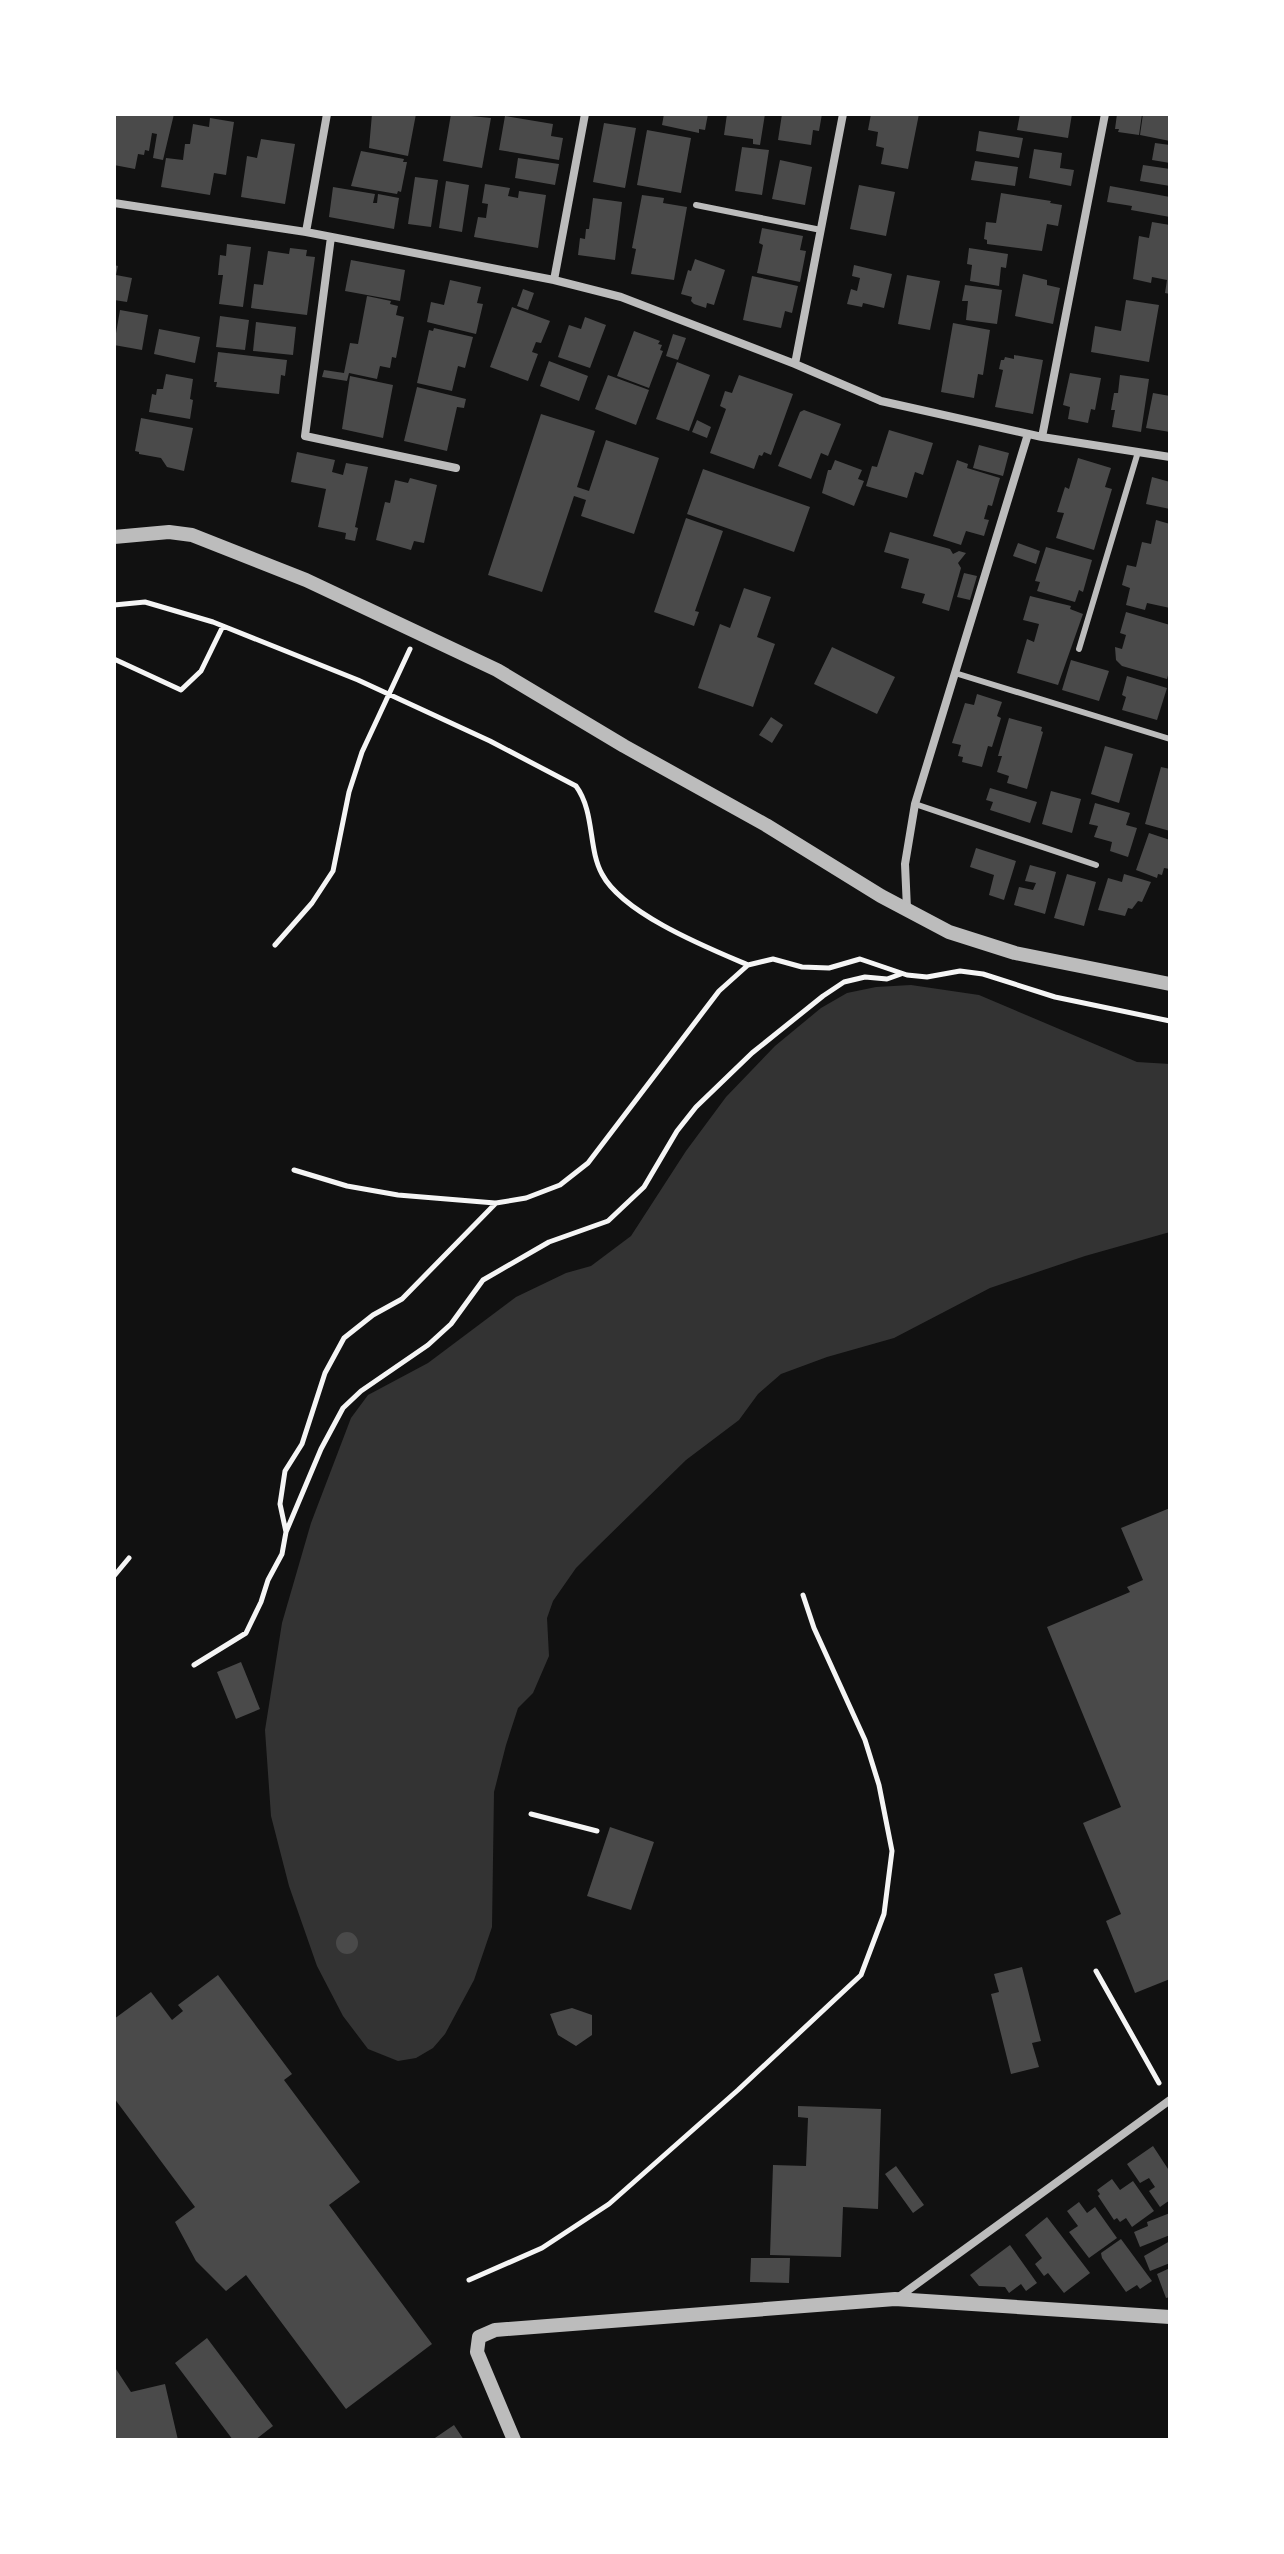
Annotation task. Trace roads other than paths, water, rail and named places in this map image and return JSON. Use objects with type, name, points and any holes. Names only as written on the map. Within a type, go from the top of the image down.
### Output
[{"type":"street","points":[[306,232],[327,114]]},
{"type":"street","points":[[554,280],[585,114]]},
{"type":"street","points":[[795,364],[843,114]]},
{"type":"street","points":[[1042,437],[1105,114]]},
{"type":"street","points":[[114,203],[306,232],[554,280],[621,297],[795,364],[881,401],[1042,437],[1170,457]]},
{"type":"street","points":[[331,237],[305,436],[456,468]]},
{"type":"street","points":[[907,910],[905,864],[915,804],[1028,434]]},
{"type":"street","points":[[114,537],[169,532],[192,535],[306,580],[497,670],[949,932],[1015,953],[1170,984]]},
{"type":"street","points":[[895,2299],[1169,2103]]},
{"type":"street","points":[[514,2440],[477,2352],[479,2337],[487,2332],[579,2322],[895,2299],[1170,2317]]},
{"type":"lane","points":[[696,205],[821,230]]},
{"type":"lane","points":[[1079,649],[1138,452]]},
{"type":"lane","points":[[955,673],[1170,739]]},
{"type":"lane","points":[[915,804],[1096,865]]}]
